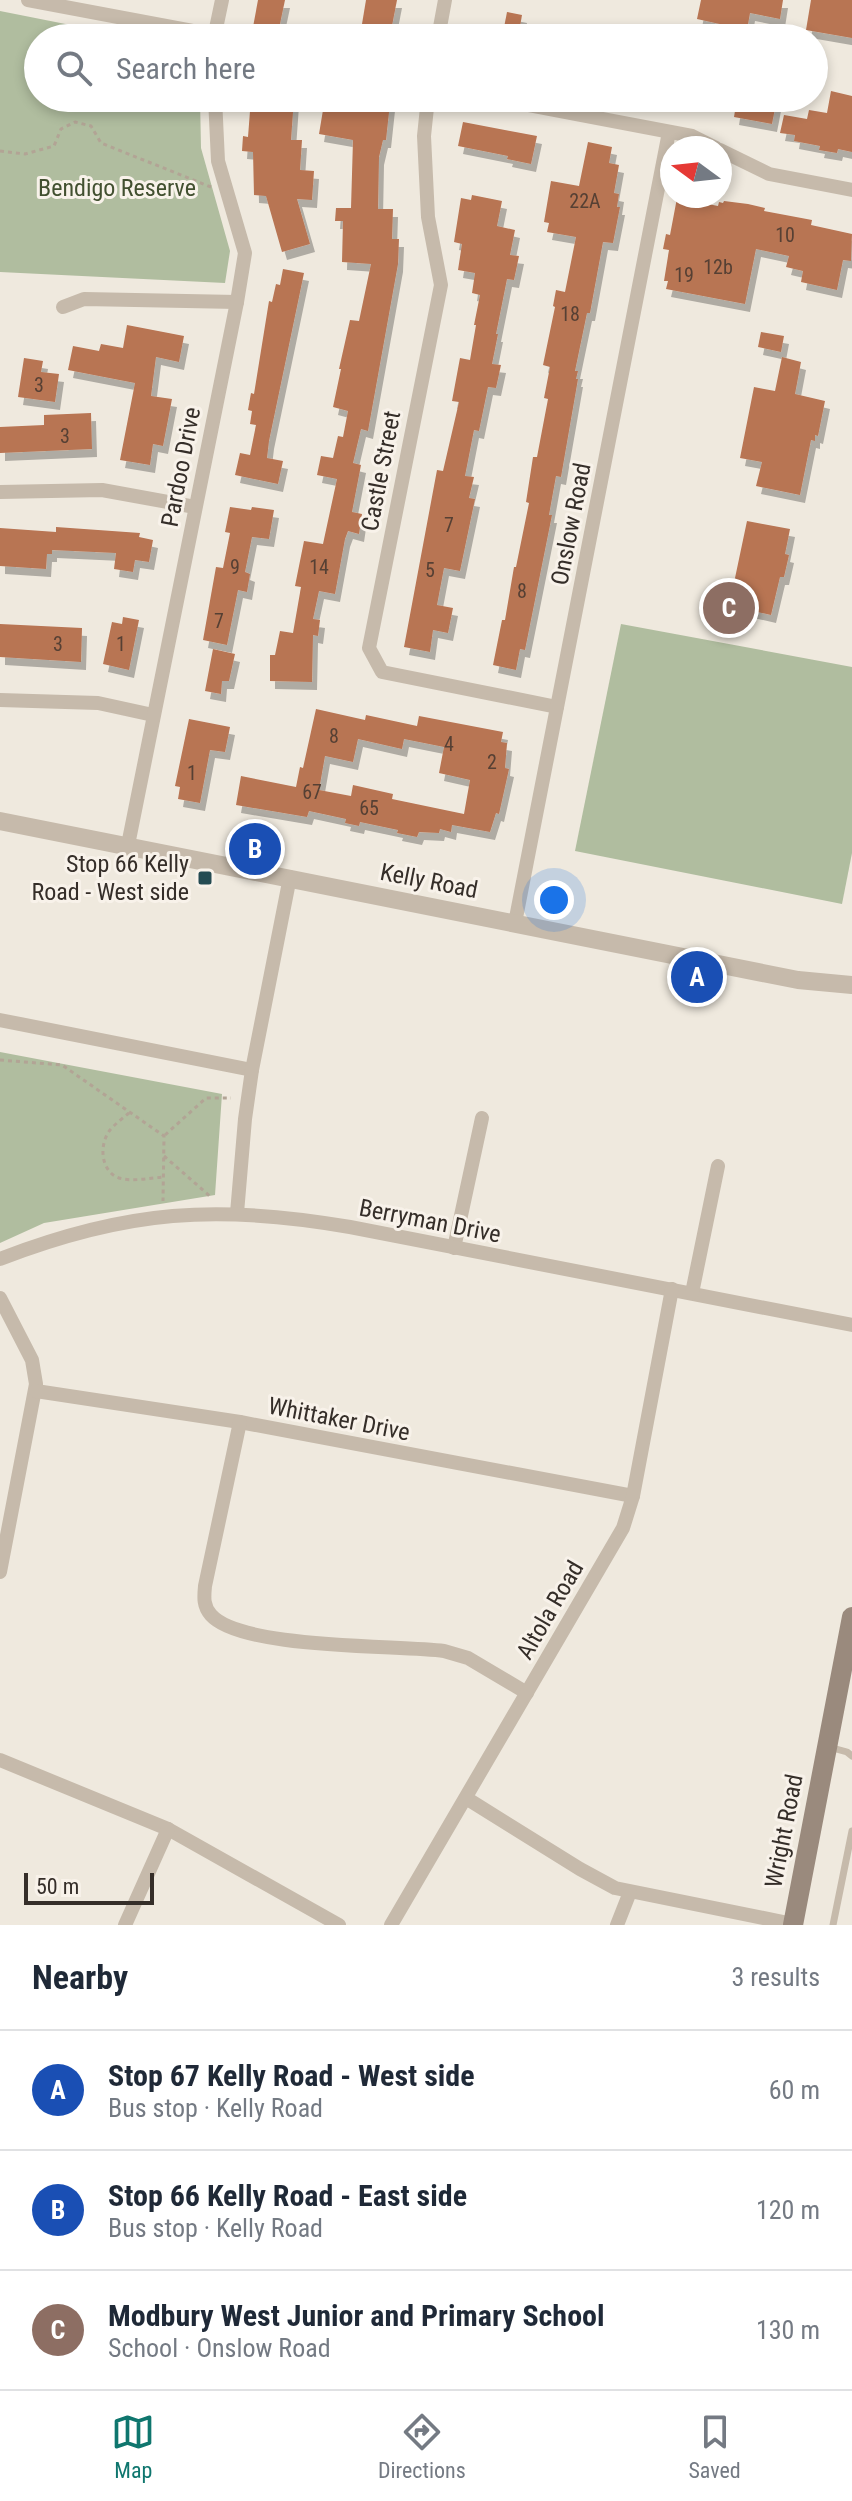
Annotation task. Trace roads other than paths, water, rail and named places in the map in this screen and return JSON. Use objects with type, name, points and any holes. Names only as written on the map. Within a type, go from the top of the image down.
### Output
[{"type":"main road","name":"Wright Road","points":[[793,1924],[827,1747],[846,1678],[852,1617]]},
{"type":"street","points":[[28,0],[149,24]]},
{"type":"street","points":[[217,24],[222,0]]},
{"type":"street","points":[[441,24],[445,0]]},
{"type":"street","name":"Pardoo Drive","points":[[128,845],[245,253],[218,161],[216,112]]},
{"type":"street","name":"Castle Street","points":[[427,112],[424,136],[428,217],[441,285],[369,648],[382,672],[557,707]]},
{"type":"street","points":[[564,112],[692,136]]},
{"type":"street","name":"Onslow Road","points":[[515,923],[669,132]]},
{"type":"street","points":[[732,156],[769,174],[852,190]]},
{"type":"street","points":[[63,307],[84,299],[237,302]]},
{"type":"street","points":[[0,492],[102,490],[195,507]]},
{"type":"street","points":[[0,700],[98,703],[153,715]]},
{"type":"street","name":"Kelly Road","points":[[0,821],[798,980],[851,985]]},
{"type":"street","points":[[237,1213],[252,1070],[290,877]]},
{"type":"street","points":[[0,1020],[252,1070]]},
{"type":"street","points":[[454,1248],[482,1118]]},
{"type":"street","points":[[692,1293],[718,1166]]},
{"type":"street","name":"Berryman Drive","points":[[0,1259],[64,1236],[126,1220],[193,1213],[237,1213],[311,1220],[852,1325]]},
{"type":"street","name":"Altola Road","points":[[391,1925],[623,1528],[633,1496],[672,1289]]},
{"type":"street","points":[[0,1298],[32,1360],[36,1378],[0,1572]]},
{"type":"street","name":"Whittaker Drive","points":[[36,1391],[240,1422],[633,1496]]},
{"type":"street","points":[[240,1422],[205,1586],[204,1598],[210,1614],[228,1626],[285,1640],[444,1651],[468,1658],[527,1693]]},
{"type":"street","points":[[0,1760],[168,1829],[339,1925]]},
{"type":"street","points":[[466,1798],[615,1888],[793,1924]]},
{"type":"street","points":[[125,1925],[168,1829]]},
{"type":"street","points":[[617,1925],[630,1892]]},
{"type":"lane","name":"Wright Road","points":[[827,1747],[852,1756]]},
{"type":"lane","points":[[833,1925],[852,1831]]},
{"type":"place","name":"Modbury West Junior and Primary School","points":[[729,608]]},
{"type":"place","name":"Stop 66 Kelly Road - East side","points":[[255,849]]},
{"type":"place","name":"Stop 66 Kelly Road - West side","points":[[205,878]]},
{"type":"place","name":"Stop 67 Kelly Road - West side","points":[[697,977]]},
{"type":"park label","name":"Bendigo Reserve","points":[[117,188]]}]
